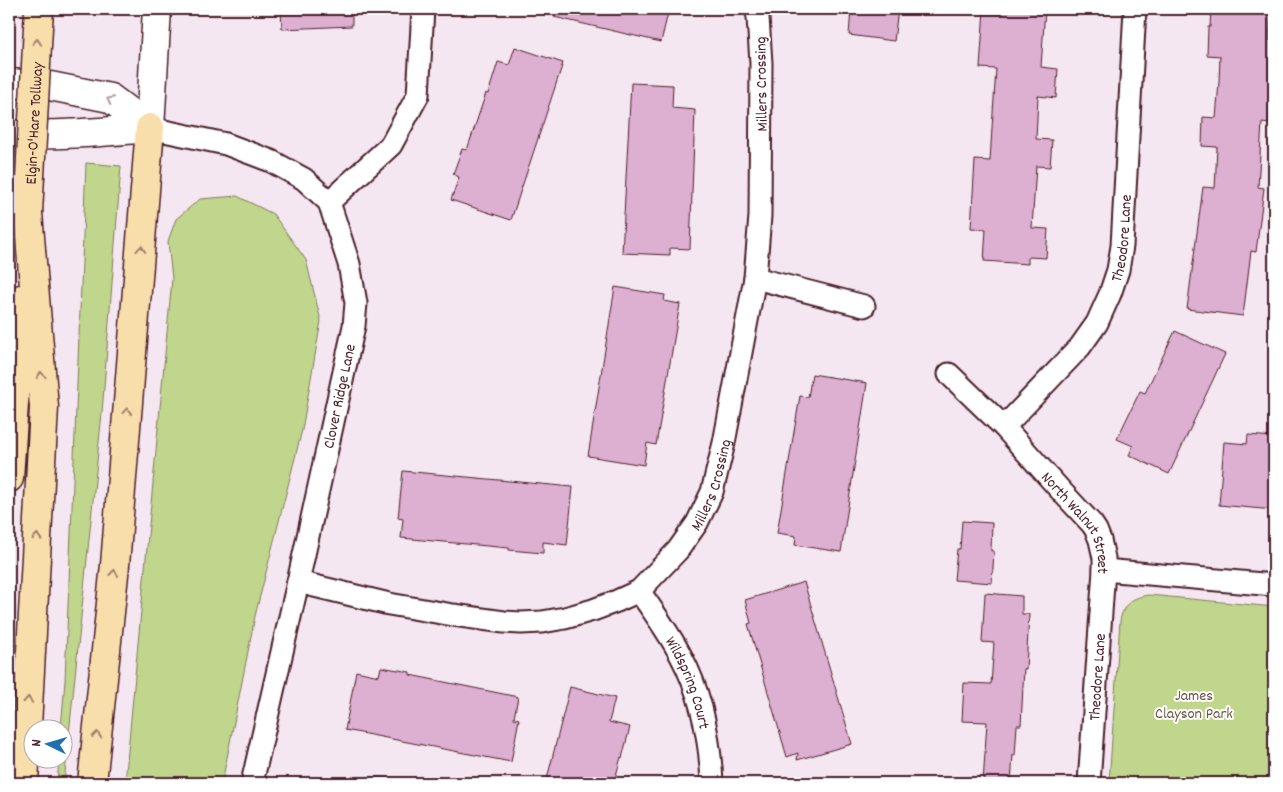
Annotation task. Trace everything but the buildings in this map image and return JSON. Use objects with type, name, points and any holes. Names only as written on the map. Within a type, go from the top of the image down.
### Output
[{"type":"highway","name":"Elgin-O'Hare Tollway","points":[[9,478],[28,213],[39,9]]},
{"type":"highway","points":[[92,783],[116,555],[150,128]]},
{"type":"highway","points":[[24,783],[44,407],[28,213]]},
{"type":"street","points":[[150,128],[157,9]]},
{"type":"street","points":[[329,202],[391,145],[418,95],[424,9]]},
{"type":"street","name":"Millers Crossing","points":[[298,582],[389,604],[488,620],[521,623],[542,622],[572,616],[617,601],[640,590],[678,550],[696,523],[712,492],[724,443],[755,278],[760,216],[761,72],[756,9]]},
{"type":"street","name":"Theodore Lane","points":[[1004,427],[1080,347],[1097,322],[1110,294],[1118,270],[1122,246],[1135,9]]},
{"type":"street","points":[[9,83],[50,86],[110,98],[150,128]]},
{"type":"street","points":[[9,134],[42,135],[150,128]]},
{"type":"street","name":"Clover Ridge Lane","points":[[150,128],[226,144],[271,162],[304,179],[329,202],[349,264],[356,303],[354,326],[252,783]]},
{"type":"street","points":[[755,278],[864,306]]},
{"type":"street","name":"North Walnut Street","points":[[949,374],[1004,427],[1094,527],[1099,536],[1103,551],[1104,570],[1274,586]]},
{"type":"street","name":"Theodore Lane","points":[[1089,783],[1104,570]]},
{"type":"street","name":"Wildspring Court","points":[[640,590],[682,657],[694,684],[707,731],[712,783]]},
{"type":"green space","points":[[86,163],[121,166],[102,413],[70,720],[62,720],[65,680]]},
{"type":"green space","points":[[237,196],[273,214],[306,260],[321,321],[302,430],[255,616],[222,783],[125,783],[172,279],[168,241],[176,219],[200,199]]},
{"type":"green space","name":"James Clayson Park","points":[[1149,595],[1274,607],[1274,783],[1109,783],[1121,615],[1129,602]]},
{"type":"green space","points":[[58,770],[65,770],[64,783],[57,783]]},
{"type":"water","points":[[356,777],[381,777],[427,783],[333,783]]}]
